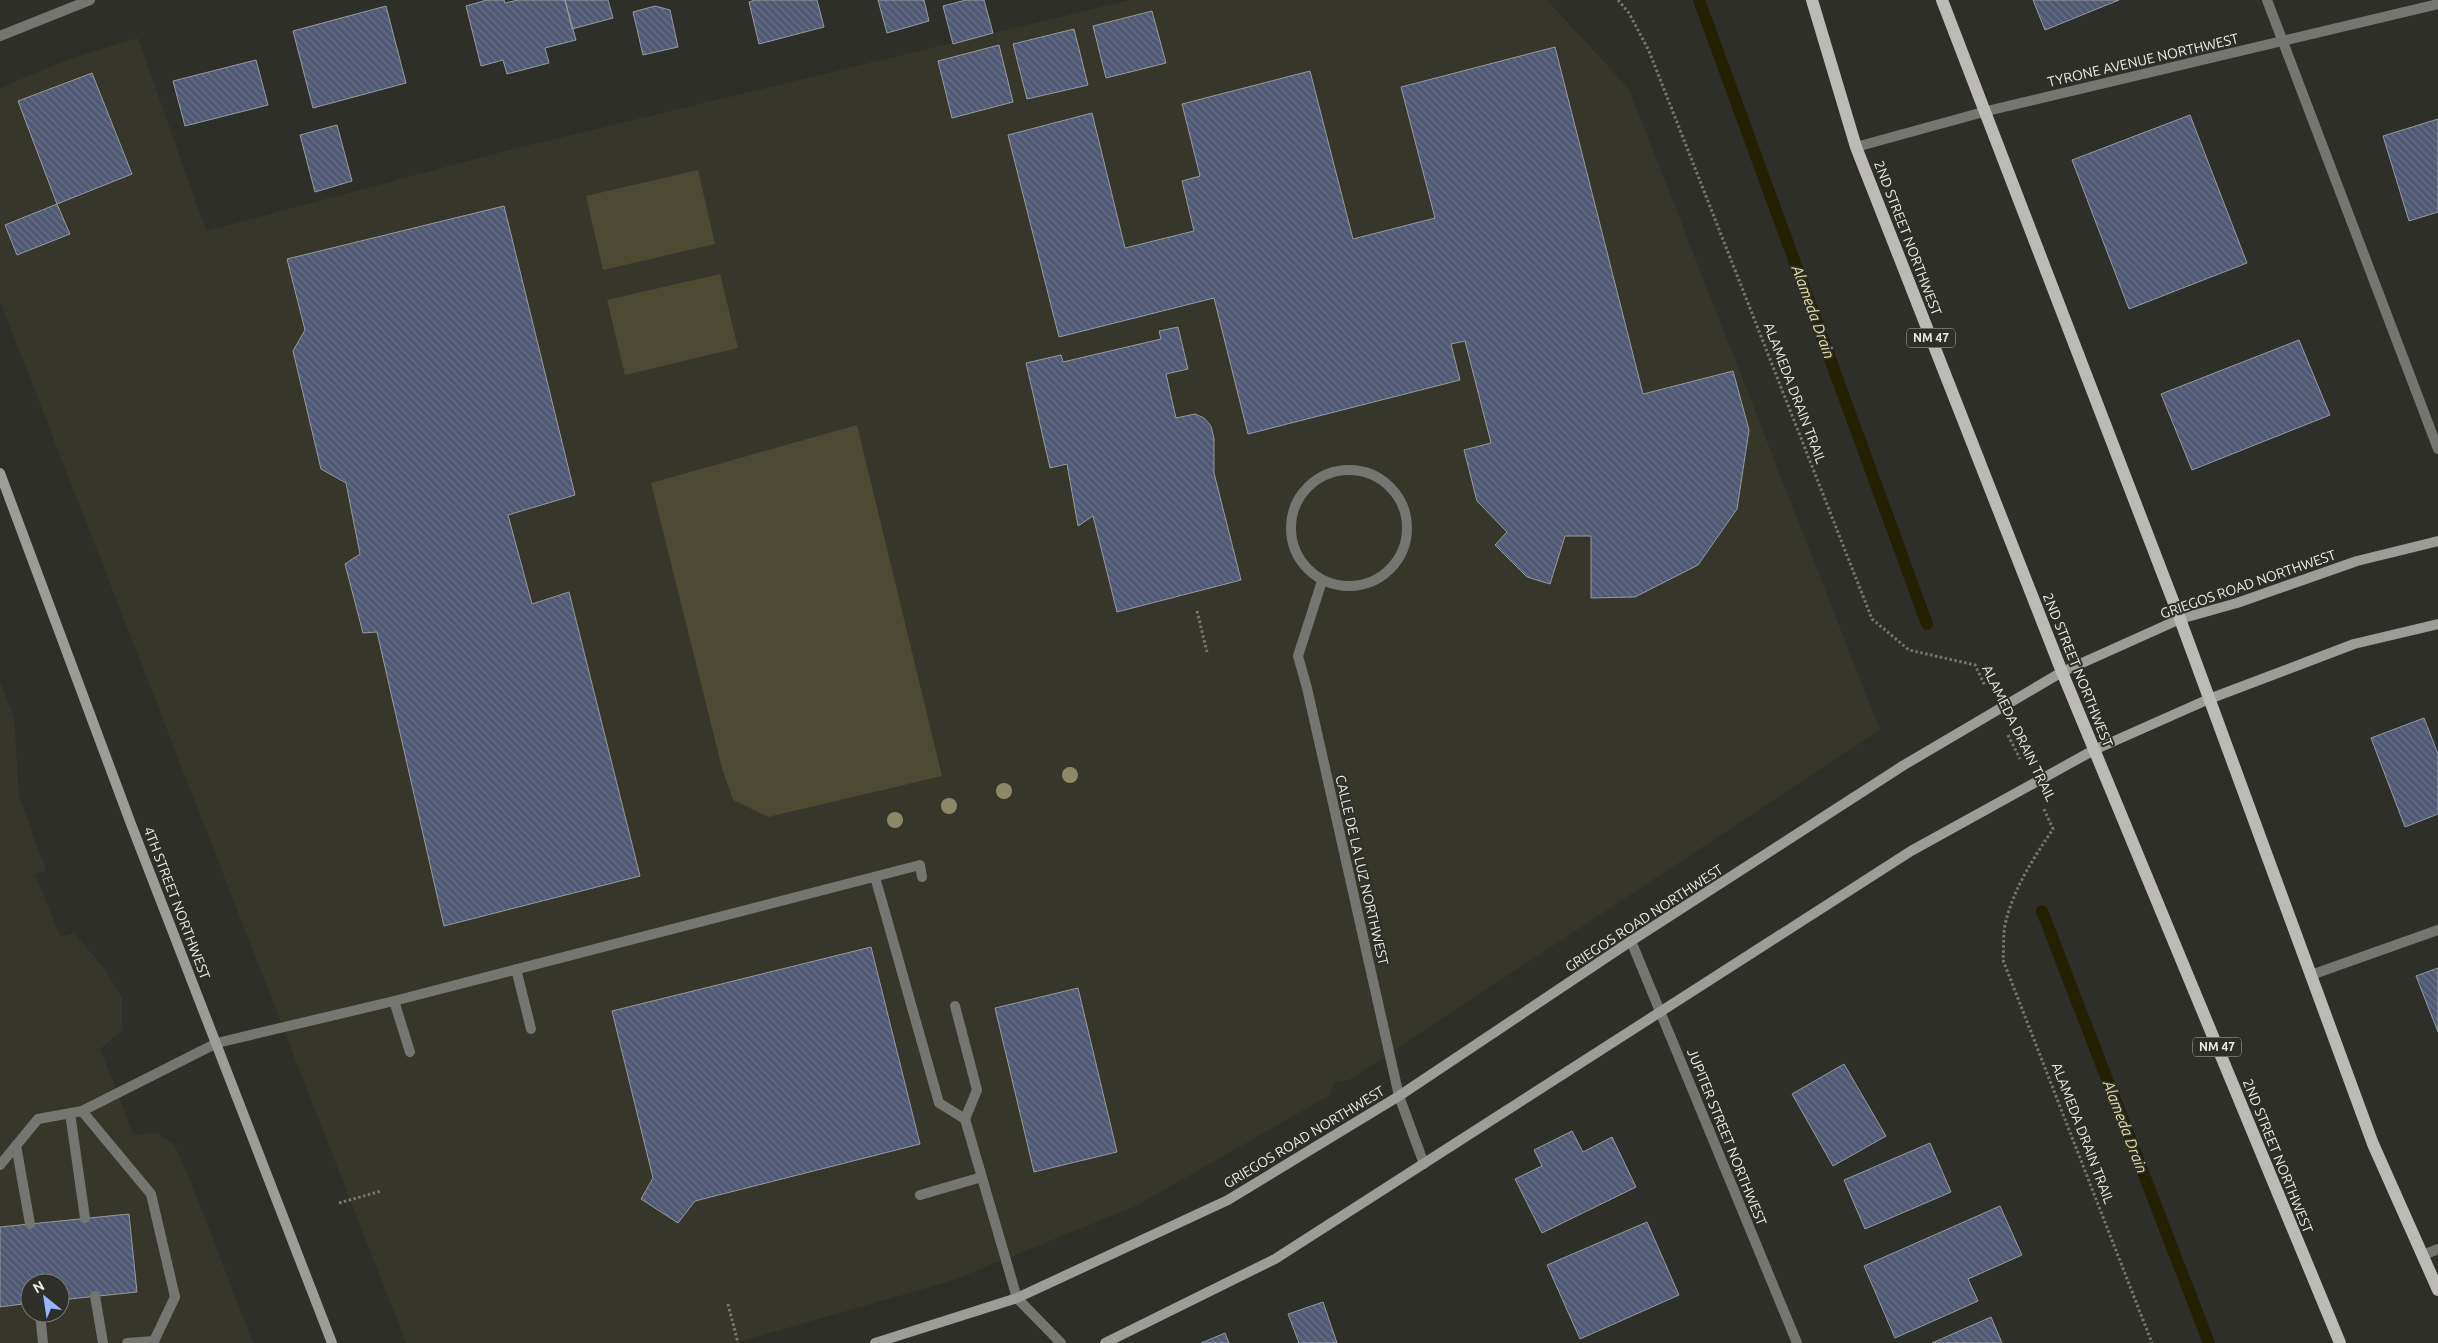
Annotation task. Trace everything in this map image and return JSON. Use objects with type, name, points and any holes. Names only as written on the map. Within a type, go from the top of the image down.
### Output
[{"type":"main road","name":"2ND STREET NORTHWEST","points":[[1812,0],[1856,147],[2062,672],[2340,1343]]},
{"type":"main road","points":[[1942,0],[1987,111],[2180,619],[2372,1144],[2438,1290]]},
{"type":"main road","name":"4TH STREET NORTHWEST","points":[[0,473],[131,824],[332,1343]]},
{"type":"main road","name":"GRIEGOS ROAD NORTHWEST","points":[[875,1343],[1017,1298],[1228,1200],[1399,1096],[1631,941],[1904,765],[2062,672],[2180,619],[2237,603],[2356,561],[2438,541]]},
{"type":"main road","points":[[1105,1343],[1275,1259],[1662,1013],[1910,852],[2094,750],[2209,699],[2354,644],[2438,624]]},
{"type":"street","points":[[0,36],[90,0]]},
{"type":"street","points":[[2267,0],[2438,449]]},
{"type":"street","name":"TYRONE AVENUE NORTHWEST","points":[[1856,147],[1987,111],[2438,4]]},
{"type":"street","points":[[1357,470],[1381,478],[1398,496],[1408,520],[1405,547],[1390,571],[1364,586],[1345,588],[1322,582],[1297,557],[1290,530],[1294,507],[1305,489],[1322,476],[1336,471],[1357,470]]},
{"type":"street","name":"CALLE DE LA LUZ NORTHWEST","points":[[1322,582],[1298,656],[1399,1096],[1424,1164]]},
{"type":"street","points":[[0,1165],[38,1119],[82,1110],[217,1043],[394,1001],[920,865],[922,877]]},
{"type":"street","points":[[876,877],[939,1104],[965,1119]]},
{"type":"street","points":[[2311,975],[2438,930]]},
{"type":"street","name":"JUPITER STREET NORTHWEST","points":[[1631,941],[1797,1343]]},
{"type":"street","points":[[516,969],[531,1029]]},
{"type":"street","points":[[394,1001],[410,1052]]},
{"type":"street","points":[[955,1006],[977,1090],[965,1119],[1017,1298],[1061,1343]]},
{"type":"street","points":[[82,1110],[152,1194],[175,1297],[154,1341],[128,1343]]},
{"type":"street","points":[[70,1113],[85,1218]]},
{"type":"street","points":[[16,1145],[30,1224]]},
{"type":"street","points":[[920,1195],[982,1177]]},
{"type":"street","points":[[2423,1255],[2438,1249]]},
{"type":"street","points":[[95,1296],[103,1343]]},
{"type":"street","points":[[41,1323],[43,1343]]},
{"type":"path","name":"ALAMEDA DRAIN TRAIL","points":[[1618,0],[1629,13],[1649,51],[1872,619],[1909,650],[1975,665],[2054,829],[2030,862],[2015,895],[2005,926],[2003,960],[2152,1343]]},
{"type":"path","points":[[1197,611],[1207,652]]},
{"type":"path","points":[[339,1203],[380,1191]]},
{"type":"path","points":[[728,1304],[738,1343]]},
{"type":"shaded area","points":[[1130,0],[1547,0],[1629,89],[1880,730],[1349,1080],[1335,1082],[1330,1095],[1136,1206],[951,1281],[735,1343],[406,1343],[0,301],[0,88],[75,57],[138,38],[206,231],[509,150]]},
{"type":"shaded area","points":[[698,170],[715,244],[603,270],[586,196]]},
{"type":"shaded area","points":[[720,274],[738,348],[625,375],[607,300]]},
{"type":"shaded area","points":[[857,425],[942,776],[768,817],[733,800],[722,768],[651,483]]},
{"type":"shaded area","points":[[0,682],[14,718],[19,795],[46,871],[35,874],[60,937],[74,933],[104,968],[122,998],[122,1030],[100,1049],[134,1135],[156,1133],[174,1144],[194,1190],[253,1343],[0,1343]]},
{"type":"building","points":[[487,0],[504,0],[505,3],[518,0],[565,0],[576,40],[545,48],[549,63],[507,74],[503,60],[481,66],[466,6]]},
{"type":"building","points":[[565,0],[608,0],[613,18],[572,29]]},
{"type":"building","points":[[755,0],[817,0],[824,27],[759,44],[749,2]]},
{"type":"building","points":[[878,0],[924,0],[929,21],[887,33]]},
{"type":"building","points":[[966,0],[984,0],[993,33],[953,44],[943,6]]},
{"type":"building","points":[[2033,0],[2119,0],[2045,30]]},
{"type":"building","points":[[386,6],[406,83],[313,108],[293,31]]},
{"type":"building","points":[[655,6],[670,10],[678,47],[643,55],[633,12]]},
{"type":"building","points":[[1152,11],[1166,63],[1106,78],[1093,26]]},
{"type":"building","points":[[1074,29],[1088,85],[1027,99],[1013,44]]},
{"type":"building","points":[[999,45],[1013,102],[952,118],[938,61]]},
{"type":"building","points":[[1555,47],[1643,394],[1733,371],[1749,430],[1737,509],[1698,565],[1635,597],[1591,598],[1591,536],[1565,536],[1550,584],[1527,577],[1495,545],[1507,532],[1477,501],[1464,450],[1491,443],[1465,341],[1451,344],[1460,380],[1248,434],[1214,298],[1059,337],[1008,135],[1092,113],[1125,248],[1194,231],[1182,181],[1200,176],[1182,104],[1310,71],[1353,239],[1435,218],[1401,87]]},
{"type":"building","points":[[256,60],[268,105],[185,126],[173,81]]},
{"type":"building","points":[[92,73],[132,174],[57,204],[18,101]]},
{"type":"building","points":[[2190,115],[2247,263],[2129,309],[2072,160]]},
{"type":"building","points":[[2438,119],[2438,212],[2409,221],[2383,136]]},
{"type":"building","points":[[337,125],[352,181],[315,192],[300,135]]},
{"type":"building","points":[[57,204],[70,234],[17,255],[5,225]]},
{"type":"building","points":[[504,206],[575,495],[508,515],[532,604],[569,592],[640,876],[444,926],[377,632],[363,633],[345,564],[360,554],[346,483],[321,469],[293,351],[305,330],[287,259]]},
{"type":"building","points":[[1178,327],[1188,369],[1166,374],[1176,418],[1195,414],[1204,418],[1211,426],[1214,439],[1214,473],[1241,580],[1117,612],[1093,516],[1078,526],[1067,464],[1050,468],[1026,363],[1061,355],[1063,362],[1161,339],[1159,331]]},
{"type":"building","points":[[2299,340],[2330,415],[2192,470],[2161,394]]},
{"type":"building","points":[[2424,718],[2438,754],[2438,814],[2405,827],[2371,738]]},
{"type":"building","points":[[871,947],[920,1144],[695,1201],[678,1223],[641,1199],[653,1178],[612,1011]]},
{"type":"building","points":[[2438,968],[2438,1032],[2416,976]]},
{"type":"building","points":[[1078,988],[1117,1152],[1034,1172],[995,1008]]},
{"type":"building","points":[[1844,1064],[1886,1136],[1833,1166],[1792,1094]]},
{"type":"building","points":[[1572,1131],[1583,1152],[1612,1137],[1636,1187],[1542,1233],[1515,1179],[1542,1166],[1534,1150]]},
{"type":"building","points":[[1930,1143],[1951,1192],[1865,1229],[1844,1180]]},
{"type":"building","points":[[2000,1206],[2022,1255],[1968,1279],[1978,1301],[1895,1338],[1864,1266]]},
{"type":"building","points":[[129,1214],[137,1292],[70,1299],[70,1273],[20,1273],[20,1304],[0,1307],[0,1227]]},
{"type":"building","points":[[1647,1222],[1679,1295],[1580,1339],[1547,1265]]},
{"type":"building","points":[[1323,1302],[1337,1343],[1299,1343],[1288,1314]]},
{"type":"building","points":[[1991,1317],[2002,1343],[1932,1343]]},
{"type":"building","points":[[1225,1333],[1229,1343],[1201,1343]]},
{"type":"waterway","name":"Alameda Drain","points":[[1699,0],[1927,624]]},
{"type":"waterway","name":"Alameda Drain","points":[[2042,911],[2209,1343]]}]
